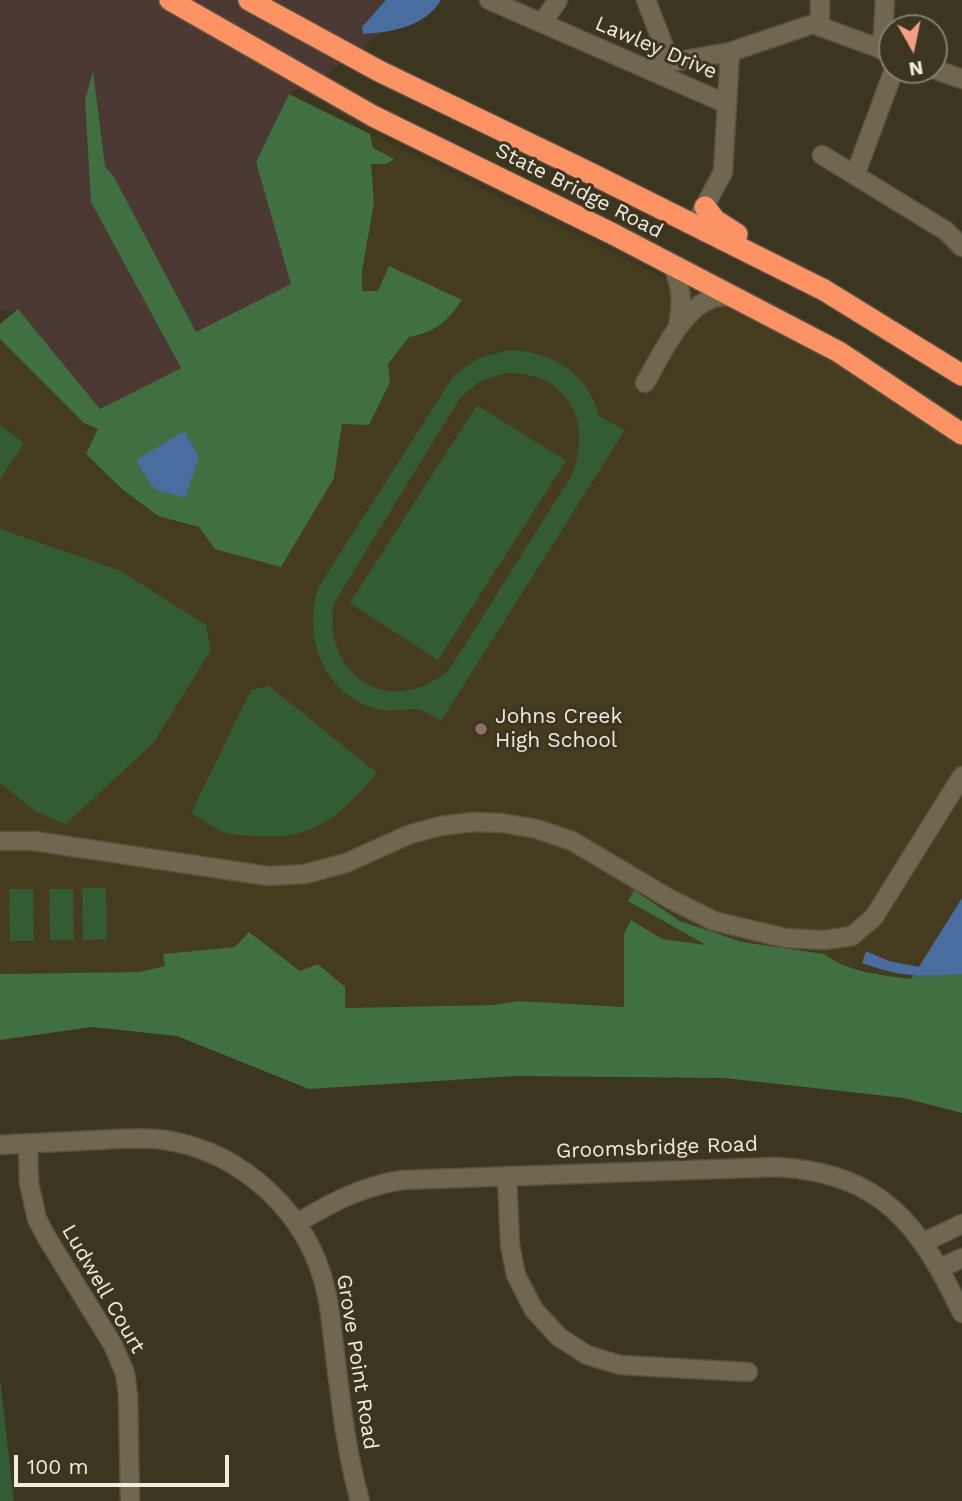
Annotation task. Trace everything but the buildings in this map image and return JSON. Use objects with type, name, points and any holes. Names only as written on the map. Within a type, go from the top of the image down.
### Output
[{"type":"highway","name":"State Bridge Road","points":[[170,0],[373,116],[671,264],[839,352],[962,434]]},
{"type":"highway","name":"State Bridge Road","points":[[249,0],[379,71],[824,290],[962,375]]},
{"type":"highway","name":"State Bridge Road","points":[[705,207],[715,220],[727,229],[810,270],[823,283],[824,290]]},
{"type":"street","name":"Lawley Drive","points":[[489,0],[727,104]]},
{"type":"street","points":[[542,23],[558,0]]},
{"type":"street","points":[[646,0],[670,62]]},
{"type":"street","points":[[820,0],[820,27]]},
{"type":"street","points":[[643,67],[730,52],[813,24],[878,49]]},
{"type":"street","points":[[695,226],[723,172],[730,52]]},
{"type":"street","points":[[855,175],[889,84]]},
{"type":"street","points":[[822,155],[946,231],[962,247]]},
{"type":"street","points":[[671,264],[678,277],[682,296],[678,327]]},
{"type":"street","points":[[645,383],[678,327],[696,307],[717,297],[734,297]]},
{"type":"street","points":[[0,841],[34,841],[268,876],[305,874],[346,863],[408,835],[440,826],[502,822],[537,829],[572,841],[670,899],[714,920],[785,938],[824,940],[852,936],[874,917],[962,776]]},
{"type":"street","name":"Grove Point Road","points":[[0,1144],[141,1138],[191,1146],[223,1159],[252,1176],[277,1199],[297,1223],[314,1255],[326,1290],[351,1469],[360,1501]]},
{"type":"street","name":"Ludwell Court","points":[[28,1143],[29,1183],[37,1219],[113,1345],[125,1373],[128,1395],[130,1501]]},
{"type":"street","name":"Groomsbridge Road","points":[[297,1223],[344,1196],[381,1183],[402,1180],[777,1167],[806,1169],[840,1177],[872,1191],[901,1215],[941,1268],[962,1312]]},
{"type":"street","points":[[507,1177],[510,1245],[516,1275],[534,1310],[559,1337],[587,1355],[620,1366],[748,1372]]},
{"type":"street","points":[[924,1242],[962,1224]]},
{"type":"street","points":[[941,1268],[962,1258]]},
{"type":"shaded area","points":[[0,0],[425,0],[332,71],[289,94],[256,162],[292,284],[196,332],[114,177],[105,166],[93,73],[91,202],[181,368],[100,409],[18,310],[0,310]]},
{"type":"shaded area","name":"Johns Creek High School","points":[[370,134],[900,393],[962,441],[962,899],[912,979],[878,974],[834,962],[824,954],[742,942],[680,921],[634,891],[628,901],[708,946],[624,934],[624,1007],[518,1001],[494,1005],[345,1008],[345,987],[318,964],[300,971],[250,932],[235,947],[164,954],[165,966],[139,972],[0,974],[0,339],[84,423],[99,429],[86,454],[122,489],[158,516],[199,527],[215,549],[334,478],[342,424],[390,382],[387,364],[409,337],[426,334],[390,267],[378,291],[362,291],[362,271],[374,203],[371,163],[386,164],[373,148]]},
{"type":"green space","points":[[93,71],[105,166],[114,177],[196,332],[291,284],[256,162],[289,94],[370,134],[373,148],[394,159],[386,164],[371,164],[374,203],[362,271],[362,291],[378,291],[389,266],[462,300],[440,325],[409,337],[388,364],[390,382],[369,425],[342,424],[334,478],[281,567],[215,549],[199,527],[158,516],[122,489],[86,454],[98,429],[84,423],[0,339],[0,324],[18,309],[100,409],[181,368],[91,202],[85,100]]},
{"type":"green space","points":[[509,350],[525,351],[553,360],[577,376],[594,401],[599,416],[625,430],[441,721],[417,709],[390,711],[374,708],[341,689],[329,676],[321,660],[313,625],[318,588],[454,375],[479,358]],"holes":[[[506,373],[527,375],[560,390],[570,403],[577,419],[579,436],[578,455],[572,475],[449,670],[427,684],[405,691],[384,690],[365,683],[349,669],[338,651],[333,629],[334,603],[460,398],[480,381]]]},
{"type":"green space","points":[[477,405],[566,461],[438,660],[350,603]]},
{"type":"green space","points":[[0,425],[24,443],[0,479]]},
{"type":"green space","points":[[0,529],[119,570],[206,625],[211,650],[154,742],[66,824],[35,811],[0,783]]},
{"type":"green space","points":[[269,686],[377,773],[339,812],[311,829],[277,836],[230,834],[191,813],[251,690]]},
{"type":"green space","points":[[82,888],[106,888],[107,939],[83,940]]},
{"type":"green space","points":[[9,889],[33,889],[34,941],[10,941]]},
{"type":"green space","points":[[49,889],[73,889],[74,940],[50,940]]},
{"type":"green space","points":[[634,890],[680,921],[742,942],[824,954],[854,969],[911,979],[962,899],[962,1113],[904,1098],[724,1078],[515,1076],[309,1089],[177,1036],[92,1027],[0,1040],[0,974],[139,972],[165,966],[163,954],[235,947],[249,932],[300,971],[318,964],[345,987],[345,1008],[494,1005],[518,1001],[624,1007],[624,934],[631,920],[662,939],[706,945],[628,901]]},
{"type":"green space","points":[[0,1378],[14,1501],[0,1501]]},
{"type":"water","points":[[386,0],[441,0],[417,22],[385,32],[363,34],[362,27]]},
{"type":"water","points":[[184,431],[199,457],[185,498],[154,489],[136,460]]},
{"type":"water","points":[[962,898],[962,974],[911,975],[862,963],[866,951],[889,961],[919,967]]},
{"type":"place","name":"Johns Creek High School","points":[[481,729]]}]
